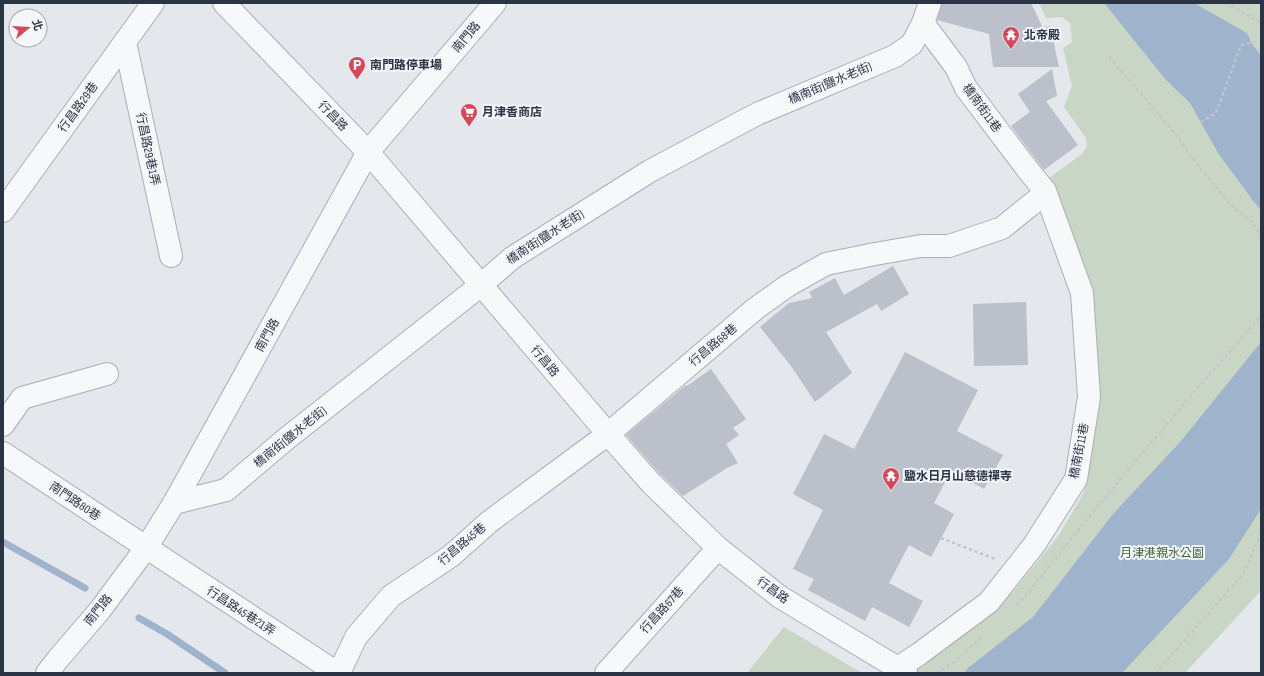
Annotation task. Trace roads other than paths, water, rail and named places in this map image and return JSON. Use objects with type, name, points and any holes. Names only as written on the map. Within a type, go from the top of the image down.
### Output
[{"type":"street","name":"行昌路29巷","points":[[3,211],[153,3]]},
{"type":"street","name":"行昌路","points":[[224,3],[368,152],[651,483],[718,548],[780,597],[902,670]]},
{"type":"street","name":"南門路","points":[[58,668],[146,548],[174,503],[368,152],[495,3]]},
{"type":"street","name":"橋南街(鹽水老街)","points":[[174,503],[226,490],[286,440],[481,285],[512,258],[650,171],[757,114],[895,56],[912,44],[923,23],[930,3]]},
{"type":"street","name":"橋南街11巷","points":[[902,670],[919,654],[989,602],[1034,545],[1076,479],[1089,397],[1082,293],[1045,191],[966,88],[956,67],[923,23]]},
{"type":"street","name":"行昌路29巷1弄","points":[[125,42],[172,256]]},
{"type":"street","name":"行昌路68巷","points":[[608,434],[755,309],[786,286],[826,264],[921,246],[949,246],[1002,228],[1038,199],[1045,191]]},
{"type":"street","points":[[3,425],[22,398],[107,374]]},
{"type":"street","name":"行昌路45巷","points":[[338,673],[356,637],[391,596],[451,556],[489,522],[608,434]]},
{"type":"street","name":"南門路80巷","points":[[3,453],[146,548]]},
{"type":"street","name":"行昌路45巷21弄","points":[[146,548],[338,673]]},
{"type":"street","name":"行昌路67巷","points":[[606,673],[718,548]]},
{"type":"water","points":[[1104,3],[1194,3],[1247,33],[1252,44],[1261,55],[1261,210],[1218,153],[1190,103],[1166,80]]},
{"type":"water","points":[[1261,342],[1261,509],[1229,559],[1122,673],[964,673],[968,668],[1033,617],[1113,514],[1181,441]]},
{"type":"waterway","points":[[3,542],[85,588]]},
{"type":"waterway","points":[[139,618],[167,634],[225,673]]},
{"type":"place","name":"北帝殿","points":[[1011,50]]},
{"type":"place","name":"南門路停車場","points":[[357,80]]},
{"type":"place","name":"月津香商店","points":[[469,127]]},
{"type":"place","name":"鹽水日月山慈德禪寺","points":[[891,491]]},
{"type":"park label","name":"月津港親水公園","points":[[1162,553]]}]
